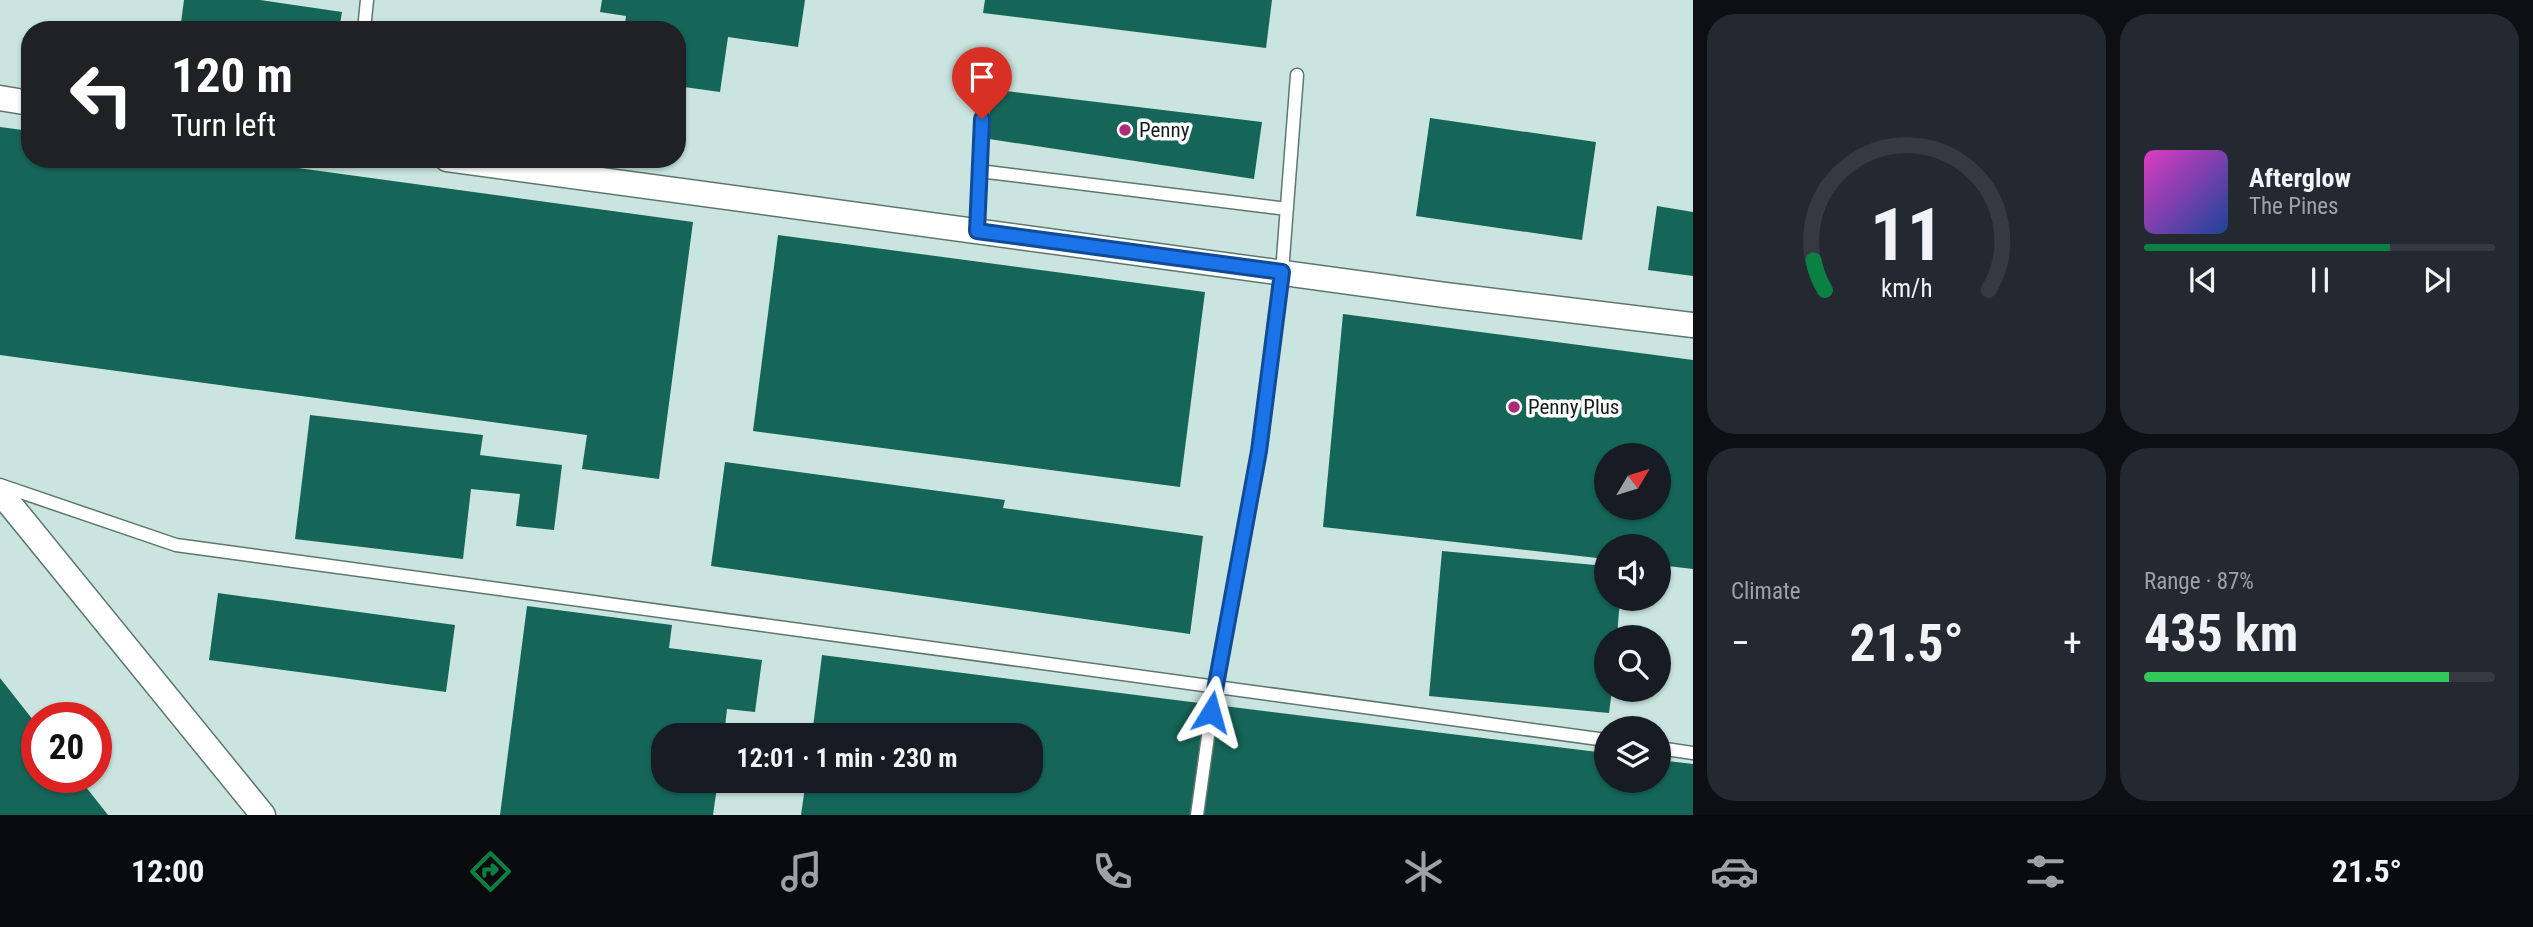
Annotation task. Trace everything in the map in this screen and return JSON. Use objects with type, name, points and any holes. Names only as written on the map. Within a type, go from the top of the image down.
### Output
[{"type":"street","points":[[0,98],[21,102]]},
{"type":"street","points":[[513,168],[1693,325]]},
{"type":"street","points":[[0,492],[263,815]]},
{"type":"lane","points":[[365,21],[367,0]]},
{"type":"lane","points":[[977,231],[985,68]]},
{"type":"lane","points":[[1197,815],[1215,686],[1259,451],[1282,272],[1297,75]]},
{"type":"lane","points":[[979,171],[1287,209]]},
{"type":"lane","points":[[0,485],[176,545],[1594,738]]},
{"type":"lane","points":[[1671,749],[1693,752]]},
{"type":"building","points":[[184,0],[260,0],[342,12],[340,21],[181,21]]},
{"type":"building","points":[[602,0],[805,0],[798,47],[728,37],[720,92],[686,87],[686,21],[625,21],[626,16],[600,12]]},
{"type":"building","points":[[985,0],[1272,0],[1266,48],[983,13]]},
{"type":"building","name":"Penny","points":[[990,89],[1262,122],[1254,179],[989,139]]},
{"type":"building","points":[[1430,118],[1596,142],[1582,240],[1416,216]]},
{"type":"building","points":[[0,127],[21,130],[21,168],[299,168],[693,222],[659,479],[582,469],[587,435],[0,355]]},
{"type":"building","points":[[1657,206],[1693,212],[1693,276],[1648,270]]},
{"type":"building","points":[[778,235],[1205,292],[1180,487],[753,431]]},
{"type":"building","name":"Penny Plus","points":[[1343,314],[1693,360],[1693,569],[1671,566],[1671,534],[1594,534],[1594,558],[1323,527]]},
{"type":"building","points":[[310,415],[483,435],[480,455],[562,465],[554,530],[516,526],[520,494],[471,489],[463,559],[295,539]]},
{"type":"building","points":[[725,462],[1005,500],[1003,508],[1203,536],[1190,634],[711,566]]},
{"type":"building","points":[[1442,551],[1594,565],[1594,611],[1619,611],[1618,625],[1594,625],[1594,702],[1610,702],[1609,713],[1429,696]]},
{"type":"building","points":[[218,593],[455,625],[446,692],[209,660]]},
{"type":"building","points":[[527,606],[672,625],[669,648],[762,660],[755,712],[727,709],[725,723],[651,723],[651,793],[716,793],[713,815],[500,815]]},
{"type":"building","points":[[822,655],[1207,704],[1192,815],[801,815],[804,793],[1043,793],[1043,723],[814,723]]},
{"type":"building","points":[[0,678],[21,705],[21,793],[91,793],[108,815],[0,815]]},
{"type":"building","points":[[1216,705],[1594,752],[1594,793],[1671,793],[1671,761],[1693,764],[1693,815],[1203,815]]},
{"type":"place","name":"Penny","points":[[1125,130]]},
{"type":"place","name":"Penny Plus","points":[[1514,407]]},
{"type":"route","points":[[982,119],[977,231],[1282,272],[1259,451],[1211,712]]}]
